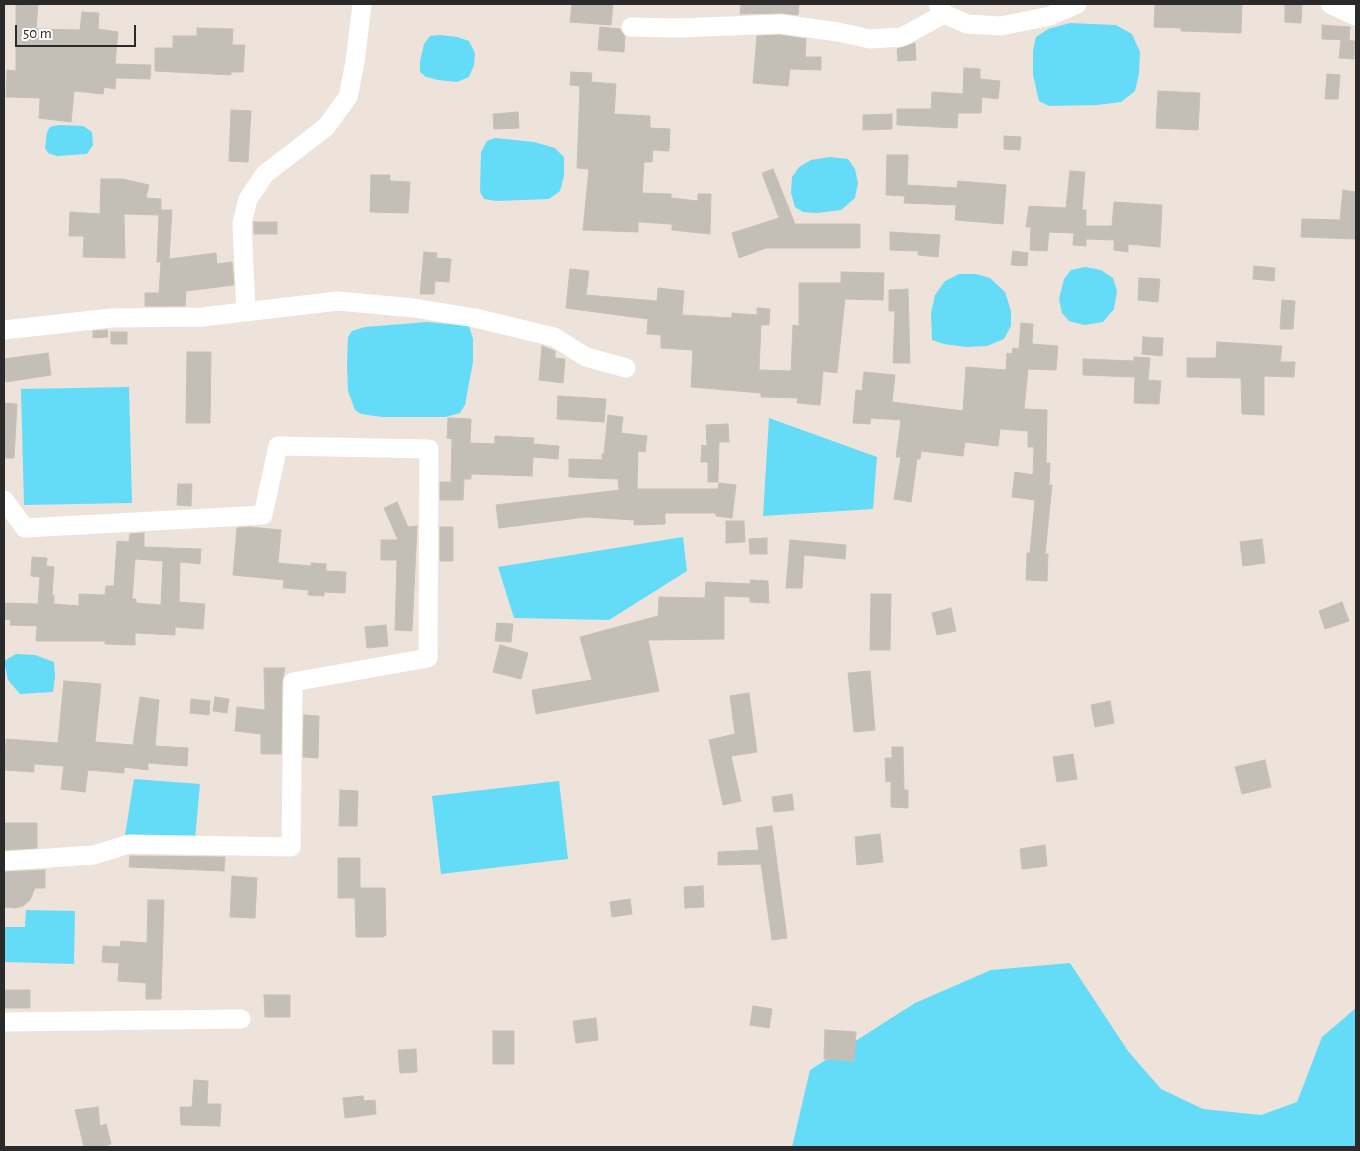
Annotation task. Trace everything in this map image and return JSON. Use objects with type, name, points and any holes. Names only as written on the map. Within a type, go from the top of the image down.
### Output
[{"type":"street","points":[[246,312],[242,223],[248,199],[265,174],[326,127],[348,97],[355,62],[362,4]]},
{"type":"street","points":[[631,27],[678,28],[781,24],[838,32],[870,40],[902,38],[941,9],[967,24],[1001,26],[1050,16],[1077,4]]},
{"type":"street","points":[[1330,4],[1356,16]]},
{"type":"street","points":[[4,330],[111,318],[202,317],[338,301],[414,308],[475,318],[554,336],[586,357],[626,368]]},
{"type":"street","points":[[4,500],[25,528],[263,515],[278,446],[429,449],[428,658],[293,682],[291,847],[129,844],[94,855],[4,861]]},
{"type":"street","points":[[4,1022],[241,1019]]},
{"type":"water","points":[[1070,23],[1116,25],[1132,34],[1140,52],[1139,74],[1135,91],[1121,102],[1097,105],[1049,106],[1039,101],[1033,75],[1033,51],[1036,37],[1048,29]]},
{"type":"water","points":[[440,35],[469,41],[475,53],[474,65],[469,77],[457,82],[426,77],[420,72],[420,61],[424,44],[430,36]]},
{"type":"water","points":[[59,125],[83,126],[92,132],[93,145],[87,154],[57,156],[48,153],[45,148],[47,132],[50,127]]},
{"type":"water","points":[[495,138],[534,142],[555,148],[564,157],[564,176],[560,191],[549,199],[496,201],[484,199],[480,192],[481,152],[487,141]]},
{"type":"water","points":[[830,157],[848,159],[855,169],[858,183],[855,198],[841,210],[817,213],[803,212],[795,207],[791,193],[792,177],[799,167],[811,160]]},
{"type":"water","points":[[1085,267],[1101,270],[1113,278],[1117,291],[1114,309],[1103,322],[1084,325],[1069,321],[1062,313],[1059,299],[1064,279],[1071,270]]},
{"type":"water","points":[[959,274],[976,274],[990,278],[1005,292],[1011,311],[1011,326],[1004,339],[987,346],[966,347],[932,340],[931,313],[935,295],[945,281]]},
{"type":"water","points":[[427,322],[469,326],[473,339],[473,362],[465,405],[460,413],[445,417],[382,417],[361,414],[355,410],[348,391],[347,365],[348,337],[352,331],[365,327]]},
{"type":"water","points":[[129,387],[132,503],[24,505],[21,389]]},
{"type":"water","points":[[769,418],[877,457],[873,509],[763,516]]},
{"type":"water","points":[[683,537],[687,571],[609,620],[514,618],[498,567]]},
{"type":"water","points":[[16,654],[35,655],[54,662],[53,692],[20,694],[8,680],[4,661]]},
{"type":"water","points":[[134,779],[200,784],[195,839],[125,835]]},
{"type":"water","points":[[559,781],[568,859],[441,874],[432,796]]},
{"type":"water","points":[[26,910],[75,911],[74,964],[4,962],[4,927],[25,927]]},
{"type":"water","points":[[1070,963],[1128,1051],[1161,1089],[1203,1109],[1261,1115],[1297,1102],[1322,1037],[1356,1008],[1356,1147],[792,1147],[810,1070],[915,1003],[991,970]]},
{"type":"building","points":[[16,4],[38,4],[36,29],[80,30],[82,12],[99,13],[98,29],[118,32],[115,64],[151,65],[150,79],[116,78],[115,89],[104,87],[103,94],[74,91],[71,122],[39,118],[40,98],[6,97],[7,70],[16,71]]},
{"type":"building","points":[[572,4],[613,4],[611,25],[570,22]]},
{"type":"building","points":[[741,4],[799,4],[798,15],[781,13],[740,14]]},
{"type":"building","points":[[1155,4],[1242,4],[1241,33],[1181,31],[1181,28],[1154,27]]},
{"type":"building","points":[[1285,4],[1302,5],[1301,23],[1285,22]]},
{"type":"building","points":[[1322,25],[1350,27],[1349,40],[1322,39]]},
{"type":"building","points":[[600,27],[620,29],[625,37],[624,52],[598,50]]},
{"type":"building","points":[[197,28],[233,29],[232,45],[245,45],[243,72],[231,72],[231,75],[155,71],[155,48],[173,48],[173,36],[197,36]]},
{"type":"building","points":[[780,35],[806,39],[805,57],[821,57],[821,70],[790,69],[788,86],[753,83],[757,36]]},
{"type":"building","points":[[1341,40],[1355,41],[1354,59],[1339,58]]},
{"type":"building","points":[[915,43],[916,60],[898,61],[897,49]]},
{"type":"building","points":[[964,68],[980,69],[980,79],[1000,81],[998,99],[982,97],[981,113],[958,113],[957,128],[897,125],[897,109],[931,109],[932,92],[963,94]]},
{"type":"building","points":[[571,72],[592,73],[591,82],[616,84],[614,114],[650,116],[650,128],[670,129],[669,151],[653,150],[652,162],[644,162],[642,193],[671,194],[671,198],[698,201],[698,194],[711,194],[710,234],[672,230],[672,224],[638,222],[638,232],[583,230],[589,169],[577,168],[580,86],[570,85]]},
{"type":"building","points":[[1327,74],[1340,75],[1338,99],[1325,99]]},
{"type":"building","points":[[1158,91],[1200,93],[1198,130],[1156,128]]},
{"type":"building","points":[[231,110],[251,111],[248,162],[229,161]]},
{"type":"building","points":[[518,112],[519,128],[494,129],[493,114]]},
{"type":"building","points":[[892,114],[892,129],[863,130],[863,115]]},
{"type":"building","points":[[1004,136],[1021,137],[1020,150],[1004,149]]},
{"type":"building","points":[[887,155],[908,155],[907,185],[957,188],[958,181],[1006,185],[1003,224],[955,220],[956,205],[904,203],[905,196],[886,195]]},
{"type":"building","points":[[773,169],[795,224],[860,224],[860,248],[766,248],[739,258],[732,233],[779,218],[762,173]]},
{"type":"building","points":[[1070,171],[1085,172],[1082,210],[1086,210],[1086,226],[1112,226],[1114,202],[1162,205],[1160,247],[1128,244],[1128,252],[1114,250],[1114,240],[1086,239],[1086,246],[1073,245],[1074,233],[1049,232],[1047,251],[1030,250],[1031,227],[1026,227],[1029,206],[1066,208]]},
{"type":"building","points":[[371,175],[390,175],[390,181],[410,182],[408,213],[370,212]]},
{"type":"building","points":[[101,179],[123,179],[149,185],[146,198],[161,199],[161,210],[172,210],[169,259],[216,253],[217,264],[232,262],[234,285],[186,291],[185,306],[145,306],[145,293],[159,293],[161,262],[157,262],[159,215],[124,214],[125,258],[83,257],[84,236],[69,236],[70,212],[100,214]]},
{"type":"building","points":[[1343,190],[1356,192],[1356,239],[1301,237],[1302,219],[1340,220]]},
{"type":"building","points":[[254,222],[277,222],[277,234],[254,234]]},
{"type":"building","points":[[890,232],[940,235],[938,257],[918,255],[918,251],[890,250]]},
{"type":"building","points":[[1013,251],[1028,253],[1027,266],[1011,265]]},
{"type":"building","points":[[424,252],[437,253],[436,258],[451,259],[449,282],[435,281],[434,294],[420,294]]},
{"type":"building","points":[[1254,266],[1275,268],[1274,281],[1253,279]]},
{"type":"building","points":[[570,269],[589,271],[586,295],[657,301],[658,288],[684,291],[682,315],[732,318],[732,313],[757,315],[757,308],[770,309],[769,325],[761,325],[759,370],[791,371],[793,325],[799,326],[799,283],[841,283],[841,272],[884,273],[883,300],[845,299],[837,373],[823,371],[820,405],[797,403],[798,398],[761,397],[761,393],[691,387],[693,350],[661,348],[661,335],[647,334],[648,319],[566,308]]},
{"type":"building","points":[[1139,278],[1160,279],[1158,302],[1138,300]]},
{"type":"building","points":[[908,289],[910,363],[893,363],[895,311],[889,311],[889,290]]},
{"type":"building","points":[[1282,300],[1295,301],[1293,329],[1280,329]]},
{"type":"building","points":[[1021,323],[1033,324],[1032,344],[1058,346],[1056,370],[1028,369],[1024,409],[1047,410],[1046,463],[1050,463],[1049,485],[1052,485],[1045,554],[1048,554],[1047,581],[1026,580],[1027,553],[1030,553],[1035,500],[1012,497],[1015,472],[1033,475],[1034,447],[1028,447],[1028,431],[1000,429],[998,446],[965,442],[963,456],[921,451],[920,459],[917,459],[911,502],[894,499],[901,457],[896,457],[901,420],[871,418],[870,424],[853,423],[856,390],[862,391],[864,372],[895,375],[892,402],[963,411],[966,367],[1006,370],[1007,353],[1012,354],[1013,348],[1019,349]]},
{"type":"building","points":[[107,330],[108,337],[93,338],[93,331]]},
{"type":"building","points":[[111,332],[127,332],[127,344],[111,344]]},
{"type":"building","points":[[1143,337],[1163,338],[1162,356],[1142,354]]},
{"type":"building","points":[[1217,342],[1282,346],[1280,362],[1295,362],[1294,377],[1264,376],[1264,415],[1242,414],[1241,378],[1187,377],[1187,358],[1216,358]]},
{"type":"building","points":[[542,346],[555,351],[555,358],[565,359],[563,383],[539,380]]},
{"type":"building","points":[[187,352],[211,352],[210,423],[186,423]]},
{"type":"building","points":[[48,353],[51,375],[6,382],[4,359]]},
{"type":"building","points":[[1134,357],[1150,358],[1148,380],[1161,381],[1159,404],[1134,403],[1135,377],[1083,375],[1083,359],[1134,361]]},
{"type":"building","points":[[558,396],[606,399],[604,422],[557,419]]},
{"type":"building","points":[[4,403],[17,404],[14,458],[4,458]]},
{"type":"building","points":[[608,415],[623,417],[621,433],[647,436],[645,452],[638,451],[637,489],[718,489],[719,483],[736,485],[732,518],[716,516],[716,513],[665,513],[665,524],[634,525],[634,520],[586,517],[499,528],[496,505],[619,490],[618,479],[569,477],[569,459],[602,460]]},
{"type":"building","points":[[448,418],[471,419],[470,443],[495,444],[495,436],[534,438],[533,444],[559,446],[558,459],[533,457],[532,476],[471,474],[471,479],[464,479],[463,500],[440,500],[440,482],[451,482],[452,439],[447,438]]},
{"type":"building","points":[[728,424],[729,442],[719,442],[718,482],[708,482],[708,462],[701,462],[702,445],[707,446],[706,425]]},
{"type":"building","points":[[178,484],[192,484],[191,506],[177,505]]},
{"type":"building","points":[[397,502],[408,527],[417,526],[412,631],[395,630],[397,560],[381,560],[381,540],[398,540],[384,508]]},
{"type":"building","points":[[726,521],[744,521],[745,542],[726,543]]},
{"type":"building","points":[[249,527],[281,530],[278,563],[311,566],[311,563],[326,564],[326,571],[346,572],[345,593],[324,592],[324,596],[308,595],[309,590],[283,588],[284,580],[233,575],[237,528]]},
{"type":"building","points":[[440,527],[453,527],[453,561],[440,561]]},
{"type":"building","points":[[144,533],[144,547],[201,549],[200,564],[180,562],[179,602],[205,604],[203,629],[175,627],[175,635],[135,633],[135,645],[105,644],[105,641],[36,641],[37,626],[10,625],[11,620],[4,619],[4,603],[38,604],[40,577],[31,576],[32,557],[47,558],[46,566],[54,567],[52,595],[54,595],[54,604],[79,606],[79,594],[105,595],[106,586],[114,586],[117,541],[129,542],[130,534]],"holes":[[[135,559],[163,561],[161,605],[136,603],[136,599],[132,599]]]},
{"type":"building","points":[[767,538],[767,554],[750,554],[749,539]]},
{"type":"building","points":[[1262,539],[1265,563],[1243,566],[1240,542]]},
{"type":"building","points":[[790,540],[846,545],[845,559],[804,555],[802,588],[786,588]]},
{"type":"building","points":[[751,580],[768,581],[769,603],[750,602],[750,597],[724,596],[724,639],[648,640],[659,691],[536,714],[532,690],[592,680],[580,637],[658,616],[659,597],[705,598],[706,582],[750,584]]},
{"type":"building","points":[[871,594],[891,594],[890,650],[870,650]]},
{"type":"building","points":[[1342,602],[1349,621],[1325,629],[1319,611]]},
{"type":"building","points":[[951,608],[956,631],[937,635],[932,613]]},
{"type":"building","points":[[497,623],[513,624],[511,642],[495,641]]},
{"type":"building","points":[[386,625],[388,646],[367,648],[365,627]]},
{"type":"building","points":[[500,645],[528,653],[521,679],[493,672]]},
{"type":"building","points":[[264,668],[285,668],[282,682],[281,754],[261,754],[261,734],[235,731],[237,707],[265,710]]},
{"type":"building","points":[[870,671],[875,730],[854,732],[848,673]]},
{"type":"building","points":[[64,681],[101,684],[95,742],[133,745],[140,697],[159,700],[155,746],[188,748],[187,766],[148,763],[148,770],[124,767],[124,773],[88,770],[85,792],[61,789],[64,766],[34,764],[34,772],[4,770],[6,739],[58,743]]},
{"type":"building","points":[[749,693],[757,752],[731,756],[741,801],[723,805],[709,740],[735,734],[730,696]]},
{"type":"building","points":[[215,697],[229,699],[227,713],[213,711]]},
{"type":"building","points":[[191,699],[210,701],[209,715],[190,713]]},
{"type":"building","points":[[1110,701],[1114,723],[1095,727],[1091,705]]},
{"type":"building","points":[[304,715],[319,716],[318,758],[303,757]]},
{"type":"building","points":[[892,747],[903,747],[904,790],[908,790],[908,808],[891,807],[891,781],[886,782],[885,758],[892,758]]},
{"type":"building","points":[[1073,754],[1077,779],[1057,782],[1053,757]]},
{"type":"building","points":[[1265,760],[1271,787],[1242,794],[1235,767]]},
{"type":"building","points":[[340,790],[358,791],[357,826],[339,826]]},
{"type":"building","points":[[792,794],[794,810],[774,812],[772,797]]},
{"type":"building","points":[[4,823],[37,823],[37,848],[4,850]]},
{"type":"building","points":[[772,826],[787,938],[772,940],[761,864],[718,865],[718,852],[759,850],[756,828]]},
{"type":"building","points":[[880,834],[883,862],[857,865],[855,837]]},
{"type":"building","points":[[1045,845],[1047,866],[1022,869],[1020,849]]},
{"type":"building","points":[[130,856],[225,857],[224,871],[129,867]]},
{"type":"building","points":[[338,858],[360,858],[360,888],[385,888],[386,935],[383,937],[356,937],[355,898],[338,898]]},
{"type":"building","points":[[45,870],[45,888],[35,888],[30,900],[23,906],[15,908],[4,907],[4,872]]},
{"type":"building","points":[[232,876],[257,878],[255,918],[230,917]]},
{"type":"building","points":[[703,886],[704,907],[685,908],[684,887]]},
{"type":"building","points":[[630,899],[632,914],[612,917],[610,902]]},
{"type":"building","points":[[148,900],[164,900],[161,999],[146,999],[146,983],[118,981],[119,963],[102,962],[103,946],[120,947],[121,941],[147,943]]},
{"type":"building","points":[[4,990],[30,990],[30,1008],[4,1008]]},
{"type":"building","points":[[264,995],[290,995],[290,1017],[265,1017]]},
{"type":"building","points":[[753,1006],[772,1009],[769,1028],[750,1025]]},
{"type":"building","points":[[596,1018],[598,1040],[576,1043],[573,1021]]},
{"type":"building","points":[[825,1030],[856,1032],[854,1061],[824,1059]]},
{"type":"building","points":[[493,1031],[514,1031],[514,1064],[493,1064]]},
{"type":"building","points":[[416,1049],[417,1072],[400,1073],[398,1050]]},
{"type":"building","points":[[194,1080],[208,1081],[207,1104],[221,1104],[220,1126],[181,1125],[180,1107],[192,1107]]},
{"type":"building","points":[[363,1096],[364,1101],[375,1100],[376,1114],[345,1118],[343,1098]]},
{"type":"building","points":[[98,1107],[100,1126],[106,1124],[111,1144],[100,1147],[84,1147],[75,1110]]}]
